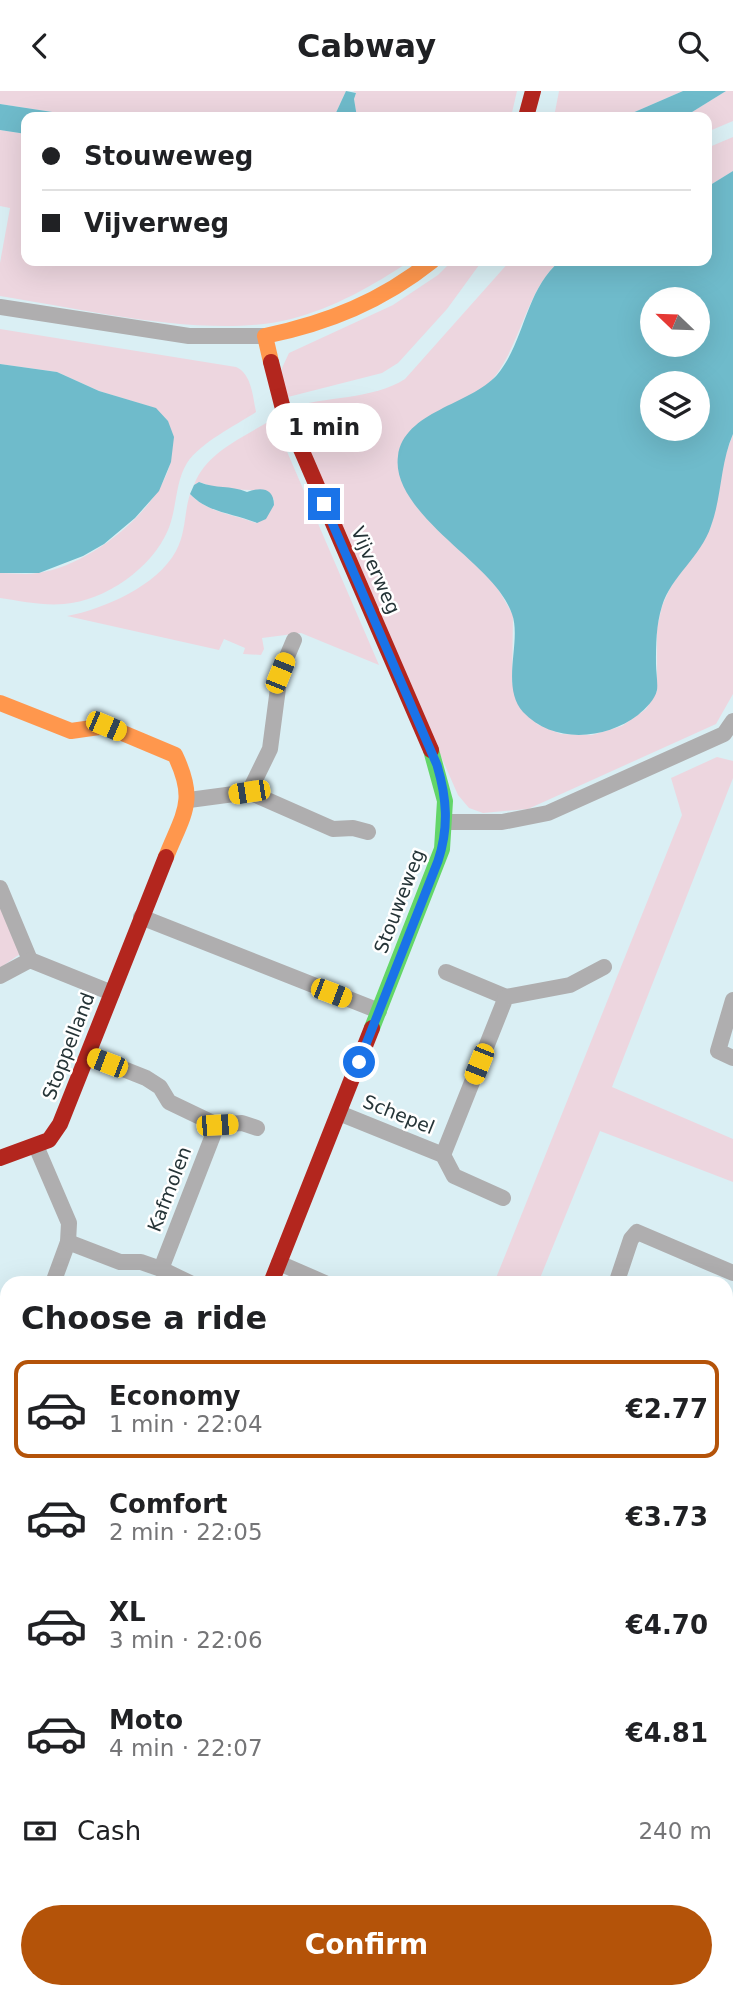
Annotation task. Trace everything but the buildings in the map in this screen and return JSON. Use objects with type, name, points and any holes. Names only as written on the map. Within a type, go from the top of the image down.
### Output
[{"type":"main road","points":[[527,112],[533,91]]},
{"type":"main road","points":[[265,336],[302,330],[356,310],[386,295],[425,266]]},
{"type":"main road","name":"Vijverweg","points":[[265,336],[282,405],[437,765],[446,800],[446,822]]},
{"type":"main road","points":[[0,703],[71,731],[106,726],[175,755],[186,778],[189,800]]},
{"type":"main road","name":"Stoppelland","points":[[0,1158],[49,1140],[60,1124],[189,800]]},
{"type":"main road","name":"Stouweweg","points":[[274,1276],[438,861],[446,822]]},
{"type":"street","points":[[0,307],[188,336],[265,336]]},
{"type":"street","points":[[249,792],[270,749],[280,673],[293,640]]},
{"type":"street","points":[[446,822],[502,822],[548,813],[730,732]]},
{"type":"street","points":[[189,800],[249,792],[333,829],[353,828],[368,832]]},
{"type":"street","points":[[0,888],[30,960],[112,993]]},
{"type":"street","points":[[141,917],[379,1011]]},
{"type":"street","points":[[0,976],[30,960]]},
{"type":"street","points":[[446,972],[506,997],[570,985],[604,967]]},
{"type":"street","name":"Schepel","points":[[443,1154],[506,997]]},
{"type":"street","points":[[733,1000],[718,1051],[733,1058]]},
{"type":"street","points":[[88,1055],[146,1078],[160,1087],[170,1102],[217,1125],[242,1123],[257,1128]]},
{"type":"street","name":"Schepel","points":[[339,1113],[443,1154],[454,1176],[503,1198]]},
{"type":"street","name":"Kafmolen","points":[[161,1269],[217,1125]]},
{"type":"street","points":[[36,1146],[69,1223],[68,1242],[56,1276]]},
{"type":"street","points":[[619,1276],[631,1239],[637,1233],[733,1273]]},
{"type":"street","points":[[68,1242],[120,1262],[141,1262],[176,1276]]},
{"type":"street","points":[[279,1263],[309,1276]]},
{"type":"shaded area","points":[[0,91],[346,91],[336,112],[52,112],[0,104]]},
{"type":"shaded area","points":[[353,91],[517,91],[512,112],[356,112],[356,93]]},
{"type":"shaded area","points":[[559,91],[683,91],[635,112],[555,112]]},
{"type":"shaded area","points":[[726,91],[733,91],[733,121],[712,130],[712,112],[692,112]]},
{"type":"shaded area","points":[[0,130],[21,133],[21,266],[402,266],[368,287],[323,309],[259,325],[185,324],[107,315],[0,296],[0,263],[10,208],[0,206]]},
{"type":"shaded area","points":[[733,137],[733,171],[712,184],[712,146]]},
{"type":"shaded area","points":[[447,266],[478,266],[447,309],[398,363],[382,373],[284,398],[282,368],[289,353],[393,305]]},
{"type":"shaded area","points":[[506,266],[555,266],[537,290],[513,346],[493,379],[468,399],[423,421],[414,429],[406,439],[398,464],[400,471],[497,587],[513,615],[512,683],[537,724],[561,734],[592,735],[622,726],[646,709],[657,691],[657,628],[662,606],[670,588],[711,527],[723,462],[733,434],[733,694],[716,724],[528,809],[483,813],[469,808],[458,795],[288,408],[378,391],[405,379]]},
{"type":"shaded area","points":[[0,329],[236,367],[245,375],[251,387],[256,412],[209,441],[187,463],[180,479],[168,530],[151,557],[111,589],[80,602],[32,603],[0,598],[0,573],[33,574],[78,560],[118,534],[136,518],[163,482],[170,464],[168,421],[155,408],[99,391],[57,372],[0,364]]},
{"type":"shaded area","points":[[273,419],[379,665],[301,633],[262,638],[264,649],[261,655],[243,654],[245,648],[224,639],[219,650],[67,616],[113,602],[156,575],[167,564],[179,544],[190,494],[213,509],[256,523],[274,505],[274,499],[251,490],[220,489],[199,482],[194,485],[207,463],[217,454]]},
{"type":"shaded area","points":[[717,757],[733,761],[733,778],[612,1087],[733,1139],[733,1182],[600,1131],[541,1276],[497,1276],[682,815],[671,778]]},
{"type":"shaded area","points":[[0,905],[20,954],[0,968]]},
{"type":"water","points":[[346,91],[356,93],[356,112],[336,112]]},
{"type":"water","points":[[683,91],[726,91],[692,112],[635,112]]},
{"type":"water","points":[[0,104],[52,112],[21,112],[21,133],[0,130]]},
{"type":"water","points":[[733,171],[733,434],[715,515],[706,537],[672,585],[662,606],[657,635],[657,690],[652,701],[638,715],[610,730],[579,735],[549,729],[523,712],[513,690],[515,637],[509,607],[484,573],[419,510],[399,474],[398,456],[403,441],[412,429],[497,375],[514,347],[539,286],[555,266],[712,266],[712,184]]},
{"type":"water","points":[[0,364],[57,372],[99,391],[156,408],[168,421],[174,437],[171,462],[159,491],[135,518],[104,544],[83,556],[39,573],[0,573]]},
{"type":"water","points":[[199,482],[247,492],[265,490],[272,495],[274,505],[266,519],[257,523],[213,509],[197,500],[190,494],[194,485]]},
{"type":"traffic: fast","points":[[372,1028],[442,849],[445,801],[431,750]]},
{"type":"traffic: slow","points":[[271,362],[265,336],[353,309],[394,288],[425,266]]},
{"type":"traffic: slow","points":[[0,703],[71,731],[106,726],[175,755],[182,771],[187,796],[183,817],[166,857]]},
{"type":"traffic: jam","points":[[527,112],[533,91]]},
{"type":"traffic: jam","points":[[271,362],[282,405],[431,750]]},
{"type":"traffic: jam","points":[[0,1158],[49,1140],[60,1124],[166,857]]},
{"type":"traffic: jam","points":[[274,1276],[372,1028]]},
{"type":"route","points":[[324,504],[437,765],[446,800],[446,830],[438,861],[359,1062]]}]
